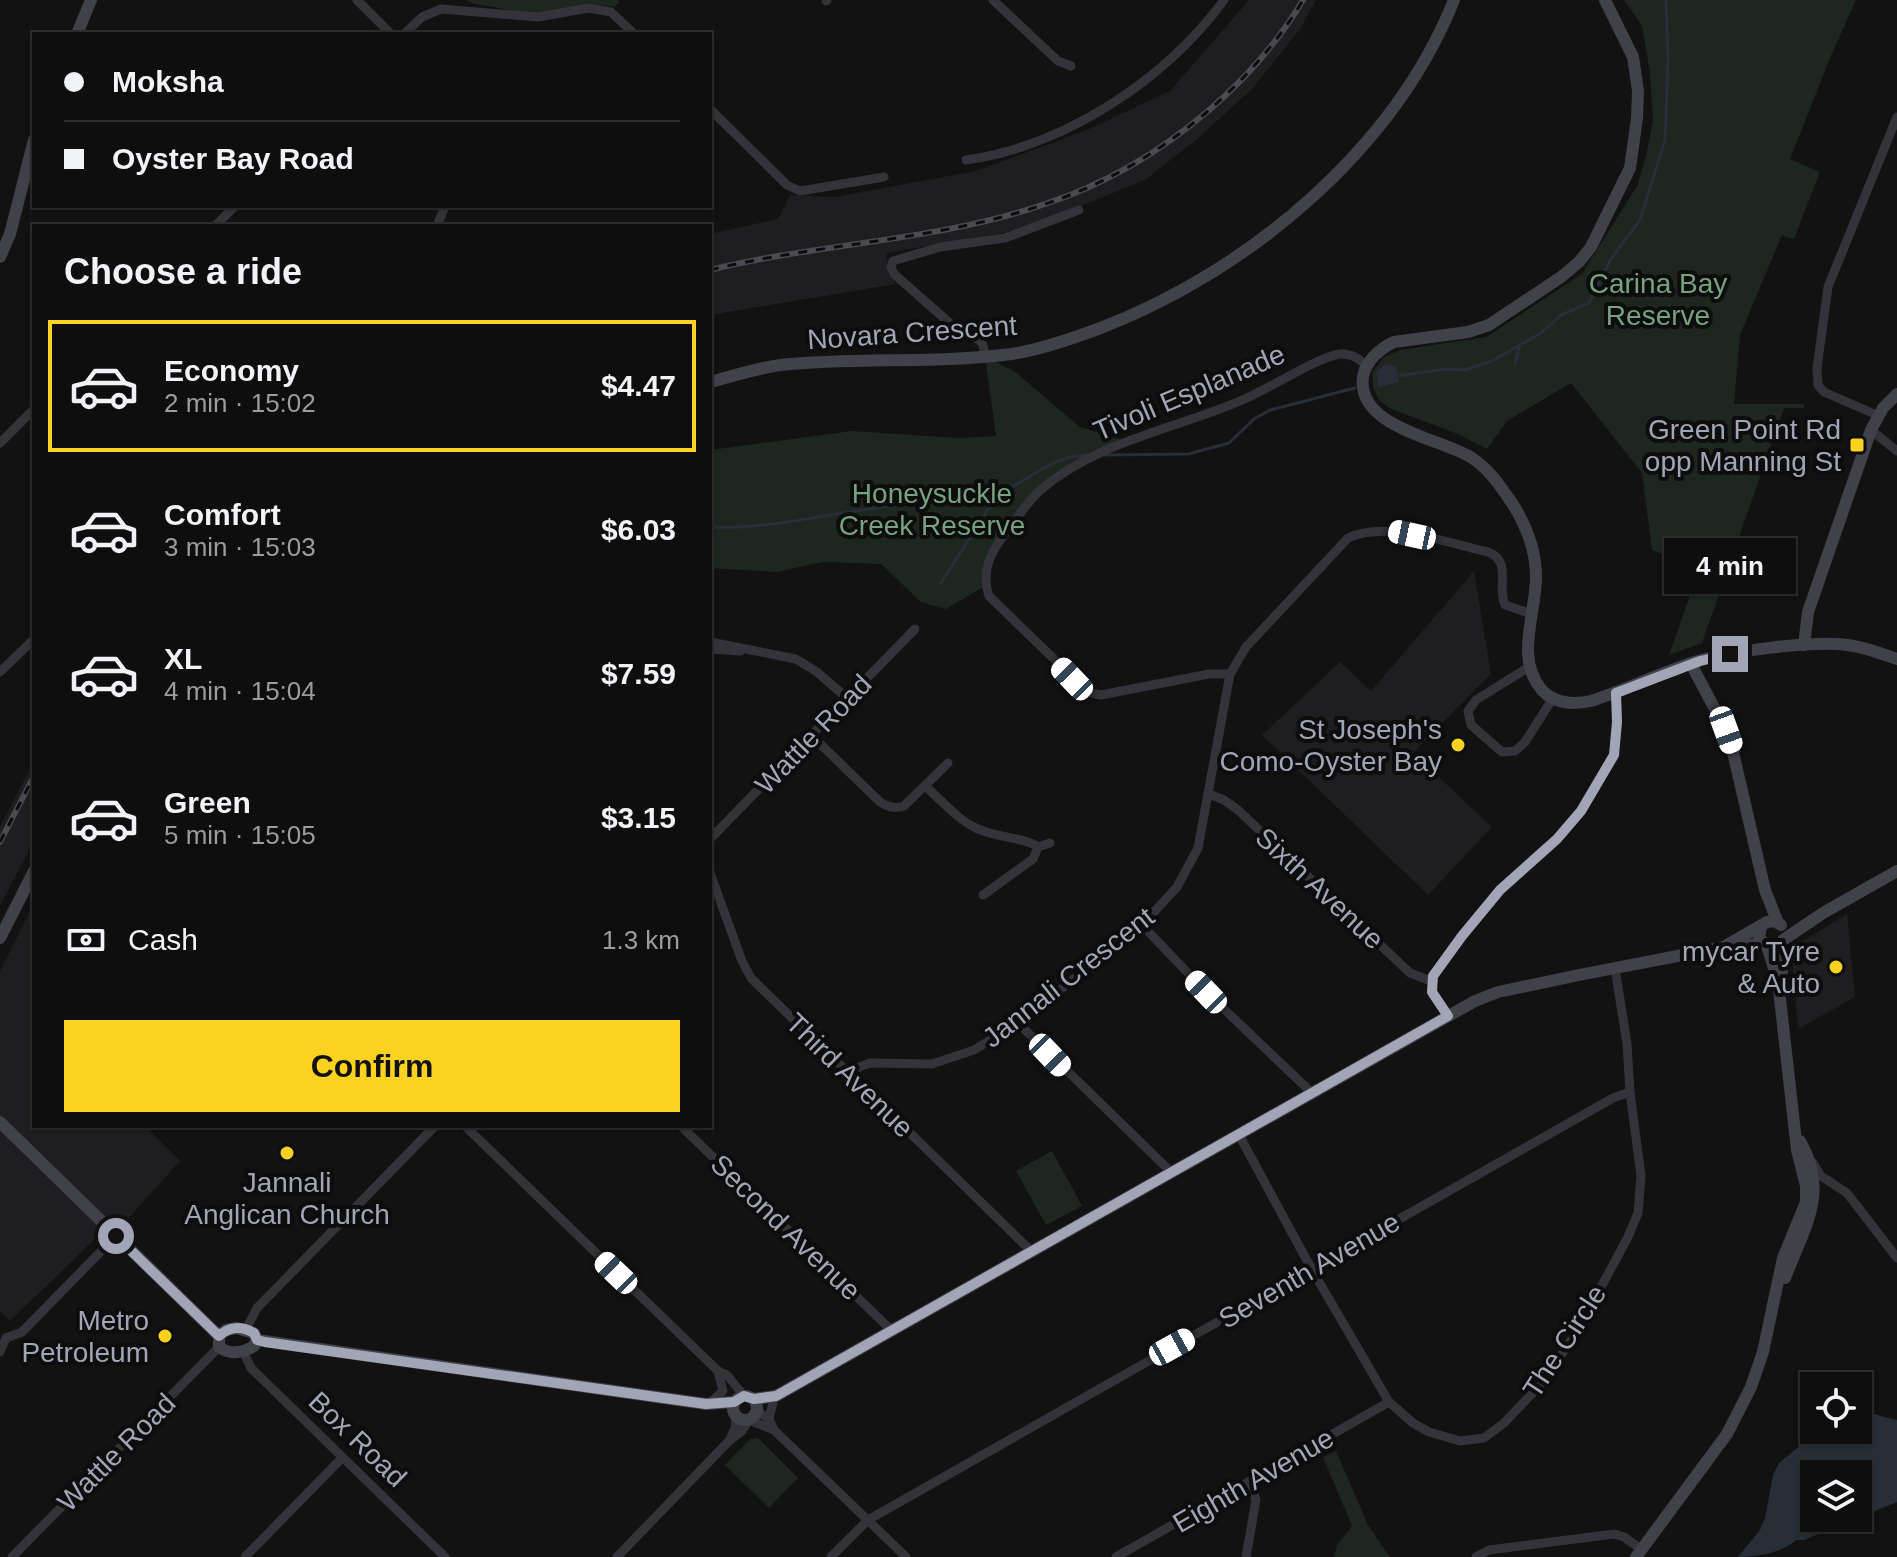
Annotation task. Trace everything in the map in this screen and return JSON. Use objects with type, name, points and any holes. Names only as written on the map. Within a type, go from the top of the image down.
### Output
[{"type":"street","points":[[78,32],[91,0]]},
{"type":"street","points":[[357,0],[389,32]]},
{"type":"street","points":[[993,0],[1058,61],[1071,66]]},
{"type":"street","points":[[966,160],[993,156],[1047,136],[1131,93],[1178,53],[1224,0]]},
{"type":"street","name":"Novara Crescent","points":[[712,381],[776,365],[1014,354],[1077,337],[1136,314],[1192,285],[1224,264],[1291,215],[1329,181],[1391,112],[1425,62],[1454,0]]},
{"type":"street","points":[[1605,0],[1633,57],[1638,91],[1637,118],[1630,168],[1591,247],[1561,277],[1489,325],[1468,332],[1394,342],[1384,347],[1363,375],[1370,407],[1389,422],[1446,444],[1473,459],[1515,508],[1531,542],[1535,563],[1527,650],[1529,667],[1535,682],[1546,695],[1575,704],[1616,693],[1691,664],[1730,654],[1804,645],[1855,646],[1897,659]]},
{"type":"street","points":[[406,32],[422,17],[441,9],[538,17],[589,8],[606,10],[632,32]]},
{"type":"street","points":[[712,111],[787,185],[800,191],[884,177]]},
{"type":"street","points":[[1879,416],[1824,392],[1818,385],[1817,368],[1828,287],[1897,117]]},
{"type":"street","points":[[0,257],[10,234],[32,148]]},
{"type":"street","points":[[217,224],[233,208]]},
{"type":"street","points":[[985,356],[979,340],[953,326],[894,274],[891,267],[893,261],[940,247],[1005,238],[1079,210]]},
{"type":"street","name":"Tivoli Esplanade","points":[[1230,674],[1209,674],[1095,695],[1072,679],[989,596],[985,576],[987,564],[996,546],[1037,493],[1074,467],[1115,446],[1248,398],[1324,358],[1342,354],[1356,356],[1367,366]]},
{"type":"street","points":[[1804,645],[1808,612],[1871,430],[1897,394]]},
{"type":"street","points":[[0,443],[32,411]]},
{"type":"street","points":[[1871,430],[1897,451]]},
{"type":"street","name":"Jannali Crescent","points":[[850,1075],[870,1063],[932,1064],[974,1050],[1018,1023],[1142,925],[1177,887],[1198,848],[1230,674],[1246,647],[1348,538],[1360,532],[1395,532],[1495,555],[1502,565],[1502,598],[1505,605],[1532,614]]},
{"type":"street","name":"Wattle Road","points":[[712,837],[915,629]]},
{"type":"street","points":[[0,672],[32,641]]},
{"type":"street","points":[[712,642],[796,659],[817,672],[847,698]]},
{"type":"street","points":[[712,649],[747,650]]},
{"type":"street","points":[[1691,664],[1732,748],[1765,890],[1784,932],[1782,971],[1778,981]]},
{"type":"street","points":[[1529,667],[1476,700],[1468,711],[1471,725],[1502,752],[1515,751],[1525,742],[1553,698]]},
{"type":"street","points":[[1448,1016],[1434,997],[1431,981],[1462,936],[1500,890],[1557,839],[1581,811],[1614,755],[1616,693]]},
{"type":"street","points":[[811,735],[887,806],[904,806],[948,763]]},
{"type":"street","points":[[926,787],[975,828],[992,835],[1029,841],[1038,847]]},
{"type":"street","name":"Sixth Avenue","points":[[1209,794],[1238,810],[1410,973],[1431,981]]},
{"type":"street","points":[[983,895],[1033,859],[1038,847],[1050,843]]},
{"type":"street","points":[[257,1340],[706,1404],[714,1409],[746,1409],[774,1400],[890,1329],[1475,1001],[1498,992],[1724,947],[1774,947],[1823,913],[1897,871]]},
{"type":"street","points":[[0,938],[32,875]]},
{"type":"street","name":"Third Avenue","points":[[712,878],[751,978],[1030,1250]]},
{"type":"street","points":[[1765,890],[1759,938],[1765,945],[1778,981],[1806,1202],[1783,1258],[1777,1295]]},
{"type":"street","points":[[1724,947],[1771,921],[1780,924],[1823,913]]},
{"type":"street","points":[[1142,925],[1206,992],[1312,1093]]},
{"type":"street","name":"The Circle","points":[[1239,1135],[1389,1402],[1429,1432],[1460,1441],[1484,1438],[1532,1396],[1576,1334],[1638,1213],[1641,1176],[1627,1044],[1615,968]]},
{"type":"street","points":[[1018,1023],[1171,1172]]},
{"type":"street","name":"Seventh Avenue","points":[[831,1557],[868,1520],[1613,1098],[1630,1092]]},
{"type":"street","points":[[0,1122],[227,1351],[243,1351],[254,1346],[257,1340],[254,1333],[246,1329],[231,1329],[219,1341]]},
{"type":"street","points":[[246,1329],[257,1308],[433,1128]]},
{"type":"street","points":[[467,1128],[718,1371],[727,1375],[746,1409],[774,1430],[906,1557]]},
{"type":"street","name":"Second Avenue","points":[[683,1128],[890,1329]]},
{"type":"street","points":[[1796,1135],[1821,1176],[1847,1193],[1897,1258]]},
{"type":"street","points":[[1476,1557],[1489,1550],[1614,1534],[1624,1537],[1639,1553],[1735,1420],[1758,1369],[1777,1295],[1812,1213],[1815,1194],[1810,1159]]},
{"type":"street","points":[[1815,1194],[1831,1183]]},
{"type":"street","points":[[0,1352],[3,1336],[22,1332],[116,1236]]},
{"type":"street","name":"Wattle Road","points":[[12,1557],[219,1341]]},
{"type":"street","name":"Box Road","points":[[243,1351],[251,1368],[445,1557]]},
{"type":"street","points":[[706,1404],[718,1398],[723,1391],[718,1371]]},
{"type":"street","points":[[774,1400],[769,1419],[774,1430]]},
{"type":"street","name":"Eighth Avenue","points":[[1116,1557],[1389,1402]]},
{"type":"street","points":[[746,1409],[769,1419]]},
{"type":"street","points":[[617,1557],[743,1430],[746,1409]]},
{"type":"street","points":[[245,1557],[342,1458]]},
{"type":"street","points":[[1246,1557],[1256,1500],[1249,1482]]},
{"type":"shaded area","points":[[1249,0],[1316,0],[1301,28],[1253,88],[1196,140],[1145,180],[1059,215],[1003,233],[886,253],[889,274],[896,284],[712,315],[712,234],[778,219],[790,195],[834,197],[976,171],[1089,129],[1170,91]]},
{"type":"shaded area","points":[[1383,366],[1397,367],[1399,382],[1378,387],[1376,373]]},
{"type":"shaded area","points":[[1474,571],[1491,674],[1413,753],[1492,827],[1428,895],[1262,735],[1340,662],[1371,691]]},
{"type":"shaded area","points":[[32,766],[32,844],[0,906],[0,826]]},
{"type":"shaded area","points":[[32,907],[32,1128],[147,1128],[180,1161],[124,1223],[94,1240],[10,1321],[0,1311],[0,971]]},
{"type":"shaded area","points":[[1847,914],[1855,997],[1798,1029],[1791,948]]},
{"type":"shaded area","points":[[1872,1414],[1897,1420],[1897,1502],[1872,1512],[1872,1460],[1800,1460],[1800,1532],[1823,1532],[1796,1540],[1777,1551],[1738,1557],[1760,1530],[1773,1475],[1779,1463],[1802,1444],[1872,1444]]},
{"type":"green space","points":[[465,0],[620,2],[614,7],[587,5],[536,13]]},
{"type":"green space","name":"Carina Bay Reserve","points":[[1624,0],[1856,0],[1790,159],[1820,172],[1794,239],[1782,235],[1740,335],[1734,404],[1804,404],[1804,408],[1784,408],[1702,643],[1669,655],[1700,567],[1652,550],[1642,473],[1571,383],[1507,421],[1487,449],[1458,434],[1389,408],[1378,399],[1372,373],[1384,357],[1400,350],[1486,337],[1582,274],[1637,186],[1653,121],[1650,72],[1642,26]]},
{"type":"green space","name":"Honeysuckle Creek Reserve","points":[[985,356],[1015,372],[1080,427],[1126,441],[1037,493],[996,546],[985,586],[946,609],[921,602],[881,564],[822,562],[777,572],[712,568],[712,450],[852,431],[958,438],[996,436]]},
{"type":"green space","points":[[1052,1151],[1082,1206],[1046,1225],[1016,1171]]},
{"type":"green space","points":[[758,1438],[798,1478],[769,1508],[725,1465],[750,1439]]},
{"type":"green space","points":[[1336,1451],[1368,1525],[1390,1557],[1334,1557],[1337,1545],[1352,1526],[1323,1457]]},
{"type":"waterway","points":[[1397,376],[1446,369],[1465,370],[1492,361],[1541,333],[1561,315],[1589,303],[1611,259],[1640,220],[1665,140],[1668,59],[1666,0]]},
{"type":"waterway","points":[[1515,364],[1520,344]]},
{"type":"waterway","points":[[1105,455],[1188,454],[1229,443],[1254,419],[1270,410],[1355,388]]},
{"type":"waterway","points":[[712,527],[756,526],[892,506],[972,501],[998,494],[1061,460],[1089,455]]},
{"type":"waterway","points":[[941,583],[997,495]]},
{"type":"railway","points":[[712,270],[963,226],[1045,204],[1111,177],[1171,140],[1208,111],[1260,59],[1303,0]]},
{"type":"railway","points":[[0,842],[32,780]]},
{"type":"place","name":"Green Point Rd opp Manning St","points":[[1857,445]]},
{"type":"place","name":"St Joseph's Como-Oyster Bay","points":[[1458,745]]},
{"type":"place","name":"mycar Tyre & Auto","points":[[1836,967]]},
{"type":"place","name":"Jannali Anglican Church","points":[[287,1153]]},
{"type":"place","name":"Metro Petroleum","points":[[165,1336]]},
{"type":"route","points":[[116,1236],[219,1336],[226,1330],[241,1328],[265,1342],[706,1404],[734,1402],[740,1396],[754,1399],[776,1396],[1448,1016],[1432,992],[1433,976],[1500,890],[1557,839],[1581,811],[1614,755],[1616,693],[1700,661],[1730,654]]}]
